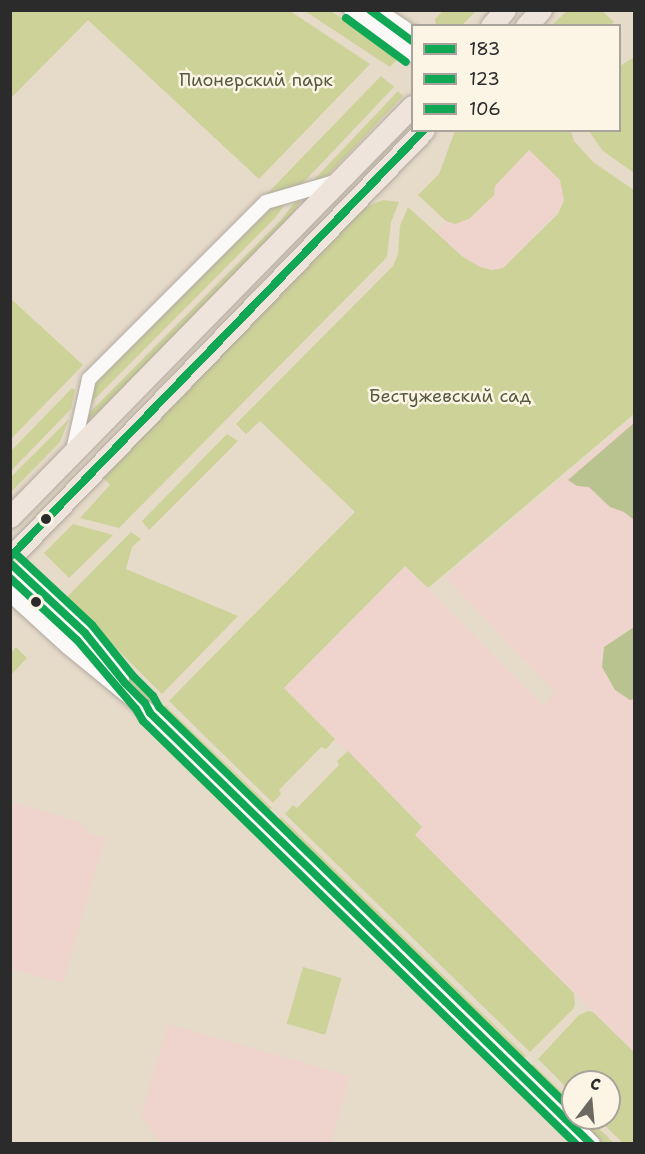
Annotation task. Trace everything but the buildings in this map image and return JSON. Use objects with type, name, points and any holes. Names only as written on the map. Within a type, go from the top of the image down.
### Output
[{"type":"main road","points":[[492,24],[505,10]]},
{"type":"main road","points":[[528,24],[541,10]]},
{"type":"main road","points":[[10,517],[411,106]]},
{"type":"main road","points":[[10,558],[422,132]]},
{"type":"street","points":[[352,10],[411,53]]},
{"type":"street","points":[[376,10],[411,32]]},
{"type":"street","points":[[72,453],[89,379],[266,202],[312,191],[341,179]]},
{"type":"street","points":[[10,563],[85,633],[125,683],[145,703],[150,713]]},
{"type":"street","points":[[10,593],[68,646],[150,713],[592,1143]]},
{"type":"shaded area","points":[[529,149],[560,180],[565,192],[561,208],[503,268],[492,270],[480,267],[463,257],[436,232],[446,221],[455,224],[469,219],[494,195],[494,186]]},
{"type":"shaded area","points":[[634,418],[634,1052],[414,835],[422,826],[284,689],[405,566],[543,705],[555,692],[445,577]]},
{"type":"shaded area","points":[[10,801],[80,822],[88,833],[105,838],[63,983],[11,969]]},
{"type":"shaded area","points":[[168,1024],[350,1076],[331,1143],[160,1143],[141,1115]]},
{"type":"green space","name":"Пионерский парк","points":[[11,10],[290,11],[370,64],[259,179],[88,20],[11,98]]},
{"type":"green space","points":[[443,10],[476,11],[463,24],[436,24],[435,19]]},
{"type":"green space","points":[[305,11],[331,11],[399,57],[390,67]]},
{"type":"green space","points":[[567,11],[602,11],[614,22],[612,24],[553,24]]},
{"type":"green space","points":[[634,57],[634,173],[603,151],[590,132],[621,132],[621,65]]},
{"type":"green space","points":[[381,76],[394,87],[298,188],[261,200]]},
{"type":"green space","points":[[398,91],[403,96],[328,175],[308,186]]},
{"type":"green space","name":"Бестужевский сад","points":[[455,132],[571,132],[574,141],[593,162],[634,190],[634,414],[428,588],[405,566],[284,688],[335,739],[326,749],[321,747],[279,790],[281,794],[273,803],[169,701],[355,512],[260,421],[246,434],[236,424],[393,266],[398,254],[400,226],[408,207],[463,257],[480,267],[492,270],[503,268],[558,214],[564,200],[560,180],[529,150],[495,186],[494,195],[469,219],[455,224],[446,221],[418,195],[439,174]]},
{"type":"green space","points":[[383,200],[399,202],[391,222],[387,257],[119,528],[80,518],[110,485],[103,477],[363,208]]},
{"type":"green space","points":[[301,201],[284,227],[111,403],[88,420],[90,412],[281,220],[294,203]]},
{"type":"green space","points":[[285,204],[276,217],[91,403],[95,380],[270,209]]},
{"type":"green space","points":[[10,298],[83,365],[11,439],[10,439]]},
{"type":"green space","points":[[72,388],[75,390],[71,409],[11,471],[11,451]]},
{"type":"green space","points":[[69,419],[60,442],[11,492],[11,477]]},
{"type":"green space","points":[[634,423],[634,520],[624,512],[610,507],[589,487],[577,486],[568,480]]},
{"type":"green space","points":[[227,434],[238,441],[149,530],[142,521]]},
{"type":"green space","points":[[73,524],[113,535],[69,578],[44,553]]},
{"type":"green space","points":[[131,532],[141,539],[132,547],[126,569],[238,616],[162,694],[66,598]]},
{"type":"green space","points":[[634,627],[634,699],[630,700],[615,690],[602,667],[604,647]]},
{"type":"green space","points":[[97,636],[158,698],[151,702],[128,680]]},
{"type":"green space","points":[[16,647],[27,658],[11,675],[11,653]]},
{"type":"green space","points":[[165,705],[271,808],[266,814],[159,711]]},
{"type":"green space","points":[[348,751],[422,827],[415,835],[574,993],[573,1009],[530,1052],[285,814],[293,805],[297,808],[339,765],[337,761]]},
{"type":"green space","points":[[281,817],[526,1056],[519,1063],[278,826]]},
{"type":"green space","points":[[303,967],[341,978],[325,1035],[287,1024]]},
{"type":"green space","points":[[588,1011],[593,1012],[634,1052],[634,1143],[623,1143],[609,1130],[621,1130],[621,1070],[561,1070],[561,1082],[538,1059],[579,1015]]},
{"type":"green space","points":[[533,1064],[561,1091],[561,1104],[527,1071]]},
{"type":"green space","points":[[588,1130],[600,1130],[614,1143],[602,1143]]},
{"type":"transit line","name":"106","points":[[370,10],[411,40]]},
{"type":"transit line","name":"123","points":[[346,18],[406,62]]},
{"type":"transit line","name":"183","points":[[10,557],[422,132]]},
{"type":"transit line","name":"106","points":[[17,555],[92,625],[133,676],[153,696],[159,707],[561,1099]]},
{"type":"transit line","name":"183","points":[[10,563],[85,633],[125,683],[145,703],[150,713],[591,1144]]},
{"type":"transit line","name":"123","points":[[10,578],[77,640],[136,709],[143,721],[576,1144]]}]
